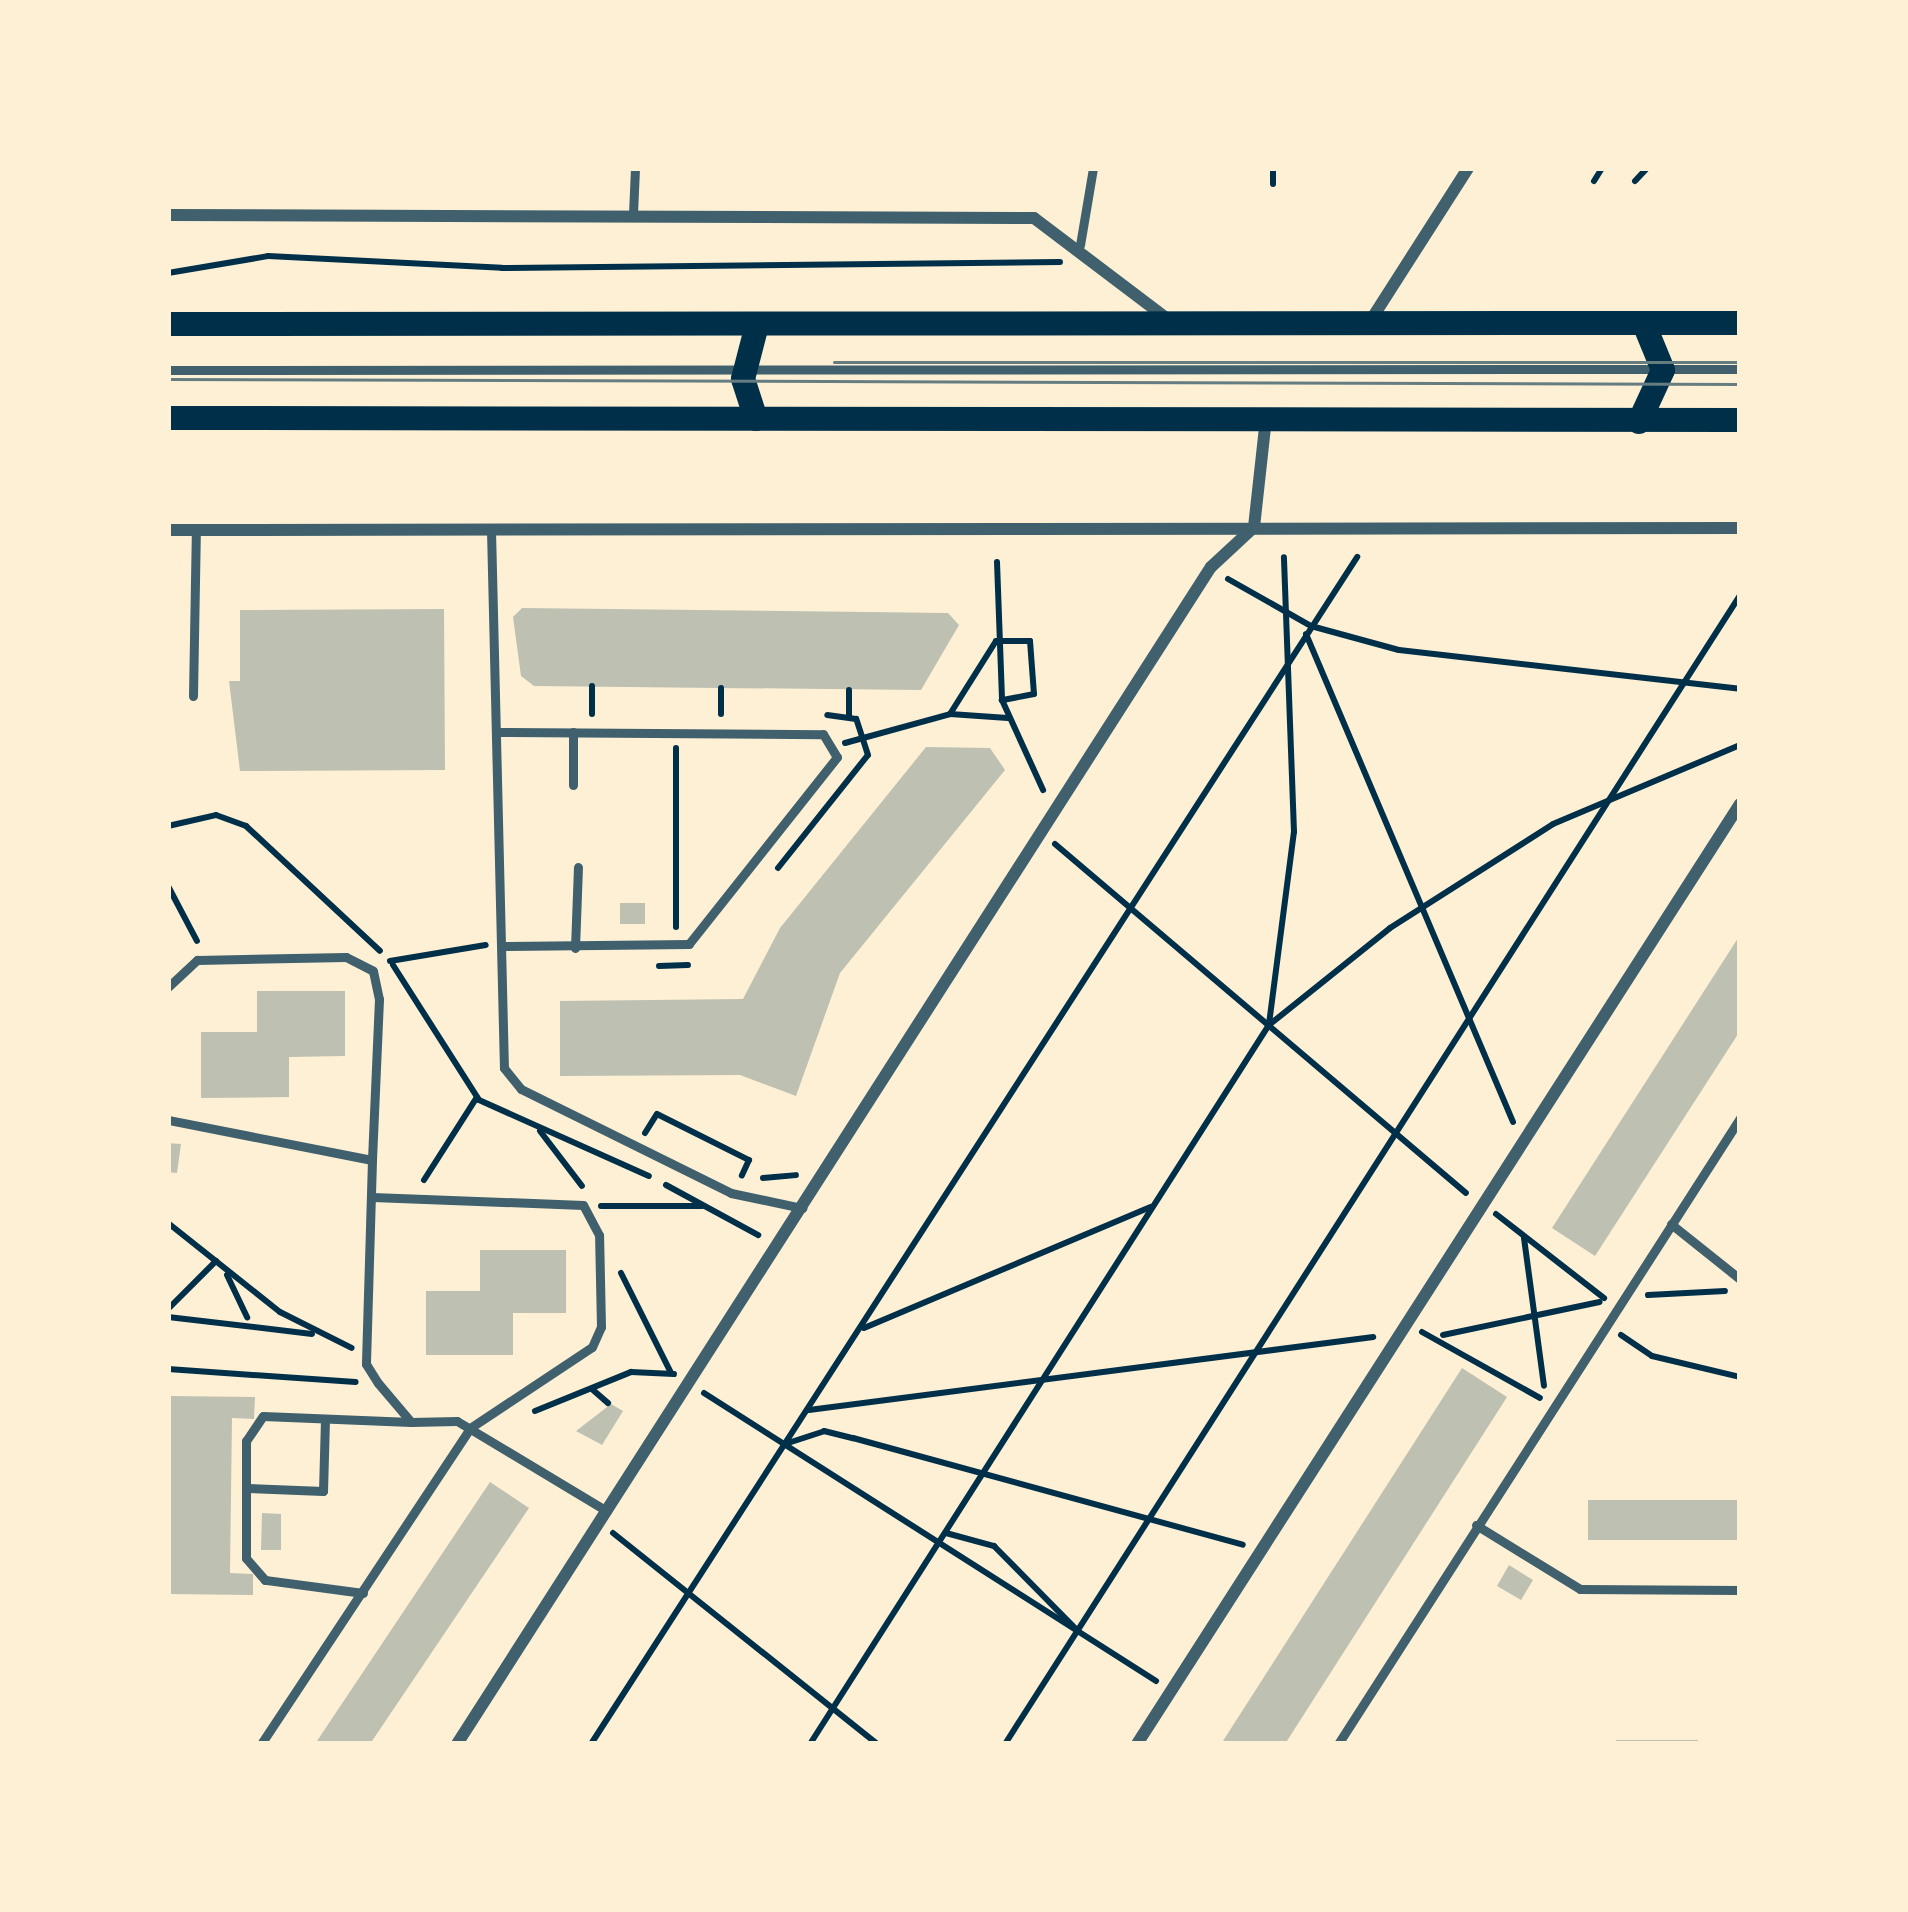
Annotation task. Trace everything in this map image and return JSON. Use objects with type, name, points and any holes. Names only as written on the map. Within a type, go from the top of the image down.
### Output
[{"type":"main road","points":[[168,324],[1740,323]]},
{"type":"main road","points":[[1639,422],[1663,370],[1644,324]]},
{"type":"main road","points":[[756,419],[743,370],[757,326]]},
{"type":"main road","points":[[168,418],[1740,420]]},
{"type":"street","points":[[1369,322],[1468,168]]},
{"type":"street","points":[[168,215],[1013,217],[1080,245],[1174,324]]},
{"type":"street","points":[[457,1744],[1210,567],[1254,527],[1267,418]]},
{"type":"street","points":[[168,530],[1740,528]]},
{"type":"street","points":[[1137,1744],[1740,804]]},
{"type":"lane","points":[[633,214],[634,168]]},
{"type":"lane","points":[[1080,245],[1093,168]]},
{"type":"lane","points":[[168,370],[1740,370]]},
{"type":"lane","points":[[194,696],[196,530]]},
{"type":"lane","points":[[491,530],[500,732],[497,946],[504,1067],[521,1089],[731,1193],[802,1208]]},
{"type":"lane","points":[[497,946],[689,944],[826,780],[836,746],[823,734],[500,732]]},
{"type":"lane","points":[[573,732],[573,785]]},
{"type":"lane","points":[[575,948],[578,867]]},
{"type":"lane","points":[[168,987],[186,965],[223,957],[346,957],[373,971],[367,1353],[377,1383],[411,1422]]},
{"type":"lane","points":[[1338,1744],[1550,1403],[1740,1118]]},
{"type":"lane","points":[[168,1120],[372,1160]]},
{"type":"lane","points":[[261,1744],[470,1428],[592,1347],[601,1327],[595,1218],[583,1205],[372,1197]]},
{"type":"lane","points":[[1671,1224],[1740,1283]]},
{"type":"lane","points":[[363,1593],[265,1580],[246,1558],[246,1441],[263,1416],[470,1428],[603,1516]]},
{"type":"lane","points":[[246,1487],[323,1491],[325,1421]]},
{"type":"lane","points":[[1476,1526],[1580,1589],[1740,1590]]},
{"type":"path","points":[[1273,168],[1273,184]]},
{"type":"path","points":[[1594,181],[1603,168]]},
{"type":"path","points":[[1635,181],[1647,168]]},
{"type":"path","points":[[168,273],[268,256],[502,268],[1065,258]]},
{"type":"path","points":[[1268,1025],[1293,873],[1284,556]]},
{"type":"path","points":[[591,1744],[1357,556]]},
{"type":"path","points":[[997,562],[996,641],[1002,700],[1043,790]]},
{"type":"path","points":[[1210,567],[1308,630],[1487,667],[1740,689]]},
{"type":"path","points":[[1005,1744],[1740,595]]},
{"type":"path","points":[[1308,630],[1522,1144]]},
{"type":"path","points":[[996,641],[1030,641],[1034,694],[1002,700]]},
{"type":"path","points":[[950,714],[996,641]]},
{"type":"path","points":[[592,686],[592,714]]},
{"type":"path","points":[[721,688],[721,715]]},
{"type":"path","points":[[849,690],[849,716],[867,735]]},
{"type":"path","points":[[571,714],[613,714]]},
{"type":"path","points":[[836,746],[950,714],[1009,718]]},
{"type":"path","points":[[699,715],[743,715]]},
{"type":"path","points":[[808,715],[849,716]]},
{"type":"path","points":[[768,879],[862,766],[867,735]]},
{"type":"path","points":[[676,746],[676,943]]},
{"type":"path","points":[[809,1744],[1268,1025],[1422,906],[1610,796],[1740,746]]},
{"type":"path","points":[[168,826],[216,815],[284,854],[399,972],[477,1097],[758,1235]]},
{"type":"path","points":[[1043,833],[1482,1207],[1617,1308]]},
{"type":"path","points":[[168,886],[205,954]]},
{"type":"path","points":[[393,961],[497,946]]},
{"type":"path","points":[[634,966],[704,955]]},
{"type":"path","points":[[418,1193],[477,1097]]},
{"type":"path","points":[[626,1124],[647,1134],[657,1114],[749,1160],[745,1179],[796,1175]]},
{"type":"path","points":[[538,1128],[582,1188]]},
{"type":"path","points":[[610,1206],[721,1204]]},
{"type":"path","points":[[860,1330],[1154,1206]]},
{"type":"path","points":[[168,1222],[322,1337]]},
{"type":"path","points":[[1523,1235],[1550,1403]]},
{"type":"path","points":[[515,1419],[592,1388],[670,1371],[612,1257]]},
{"type":"path","points":[[168,1313],[217,1261]]},
{"type":"path","points":[[217,1261],[247,1318]]},
{"type":"path","points":[[809,1410],[1250,1360],[1400,1334],[1439,1336],[1624,1296],[1740,1283]]},
{"type":"path","points":[[168,1313],[247,1318],[367,1353]]},
{"type":"path","points":[[1606,1325],[1652,1356],[1740,1377]]},
{"type":"path","points":[[1439,1336],[1550,1403]]},
{"type":"path","points":[[168,1369],[377,1383]]},
{"type":"path","points":[[592,1388],[608,1403]]},
{"type":"path","points":[[704,1393],[1159,1683]]},
{"type":"path","points":[[784,1444],[824,1431],[1144,1524],[1262,1549]]},
{"type":"path","points":[[603,1516],[688,1593],[877,1744]]},
{"type":"path","points":[[945,1533],[994,1546],[1077,1631]]},
{"type":"building","points":[[522,608],[948,613],[959,625],[921,690],[534,686],[521,676],[513,617]]},
{"type":"building","points":[[444,609],[445,770],[240,771],[229,681],[240,681],[240,610]]},
{"type":"building","points":[[926,747],[990,748],[1005,770],[840,973],[796,1096],[740,1075],[560,1076],[560,1001],[743,999],[780,928]]},
{"type":"building","points":[[620,903],[645,903],[645,924],[620,924]]},
{"type":"building","points":[[1740,935],[1740,1031],[1595,1256],[1552,1228]]},
{"type":"building","points":[[257,991],[345,991],[345,1056],[289,1057],[289,1097],[201,1098],[201,1032],[257,1032]]},
{"type":"building","points":[[168,1143],[181,1144],[177,1173],[168,1172]]},
{"type":"building","points":[[480,1250],[566,1250],[566,1313],[513,1313],[513,1355],[426,1355],[426,1291],[480,1291]]},
{"type":"building","points":[[1462,1368],[1507,1397],[1285,1744],[1221,1744]]},
{"type":"building","points":[[168,1396],[255,1397],[254,1419],[232,1418],[230,1573],[253,1574],[253,1595],[168,1594]]},
{"type":"building","points":[[611,1404],[623,1411],[602,1445],[576,1431]]},
{"type":"building","points":[[490,1482],[529,1508],[370,1744],[315,1744]]},
{"type":"building","points":[[1588,1500],[1740,1500],[1740,1540],[1588,1540]]},
{"type":"building","points":[[262,1513],[281,1514],[281,1550],[261,1550]]},
{"type":"building","points":[[1509,1565],[1533,1580],[1521,1600],[1497,1586]]},
{"type":"building","points":[[1616,1740],[1698,1740],[1698,1744],[1616,1744]]},
{"type":"tram line","points":[[834,362],[1740,362]]},
{"type":"tram line","points":[[168,379],[1740,384]]}]
